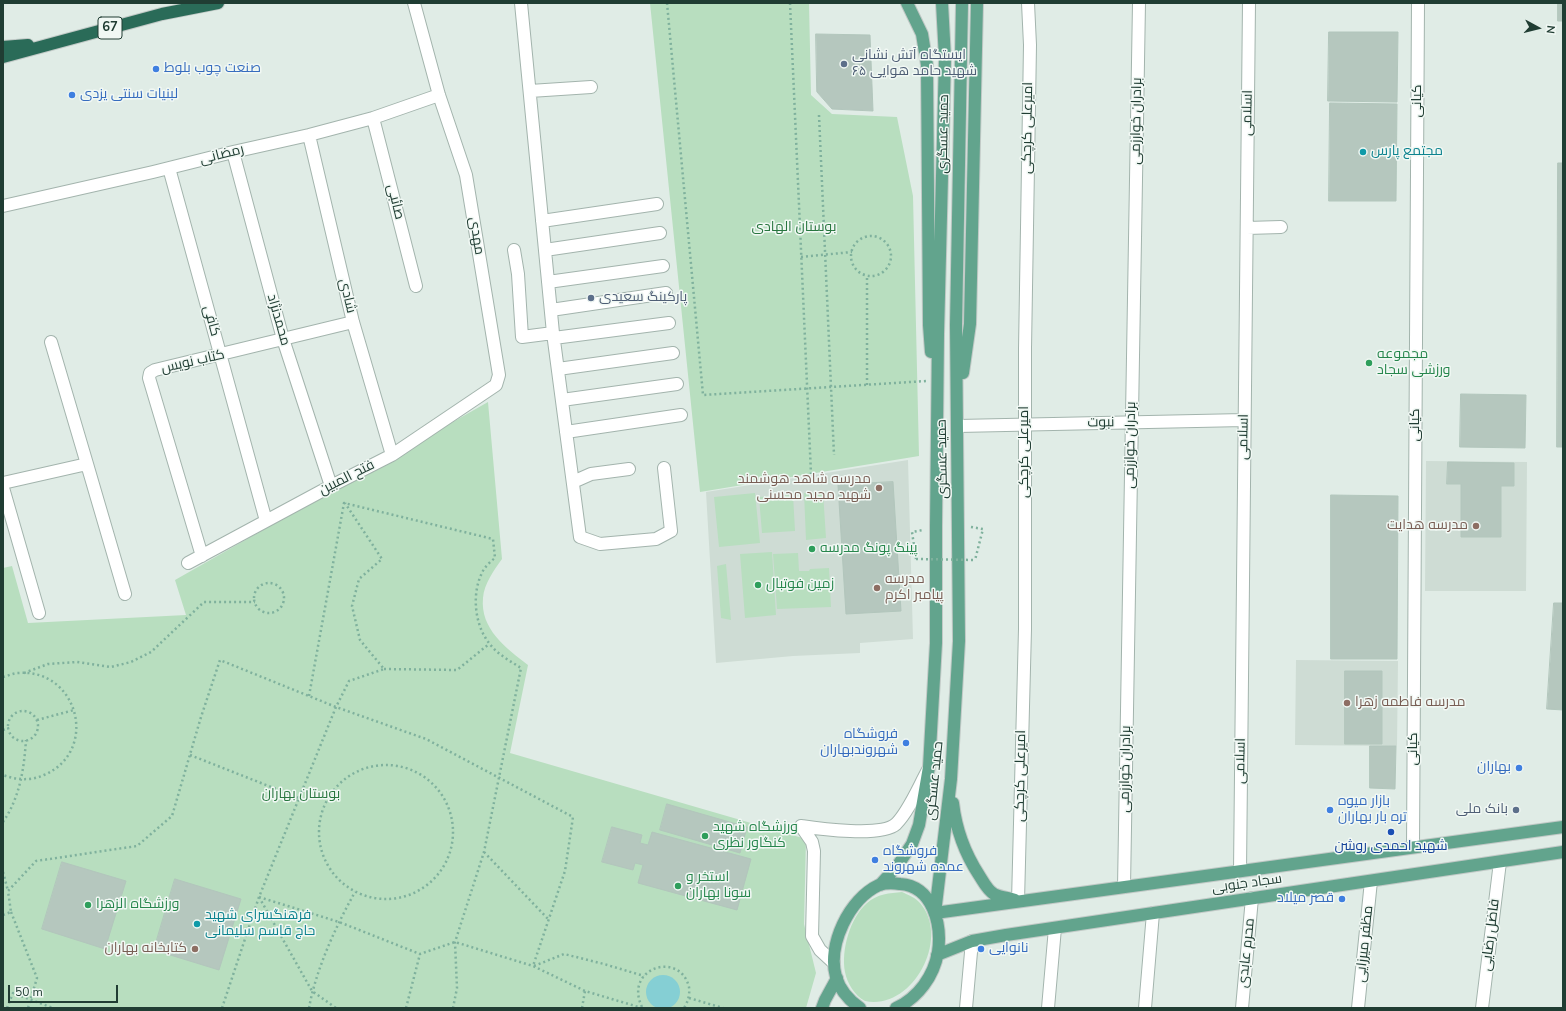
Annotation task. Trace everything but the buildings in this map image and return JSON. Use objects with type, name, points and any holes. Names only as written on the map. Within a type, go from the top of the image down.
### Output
[{"type":"highway","name":"67","points":[[3,57],[162,14],[218,3]]},
{"type":"highway","points":[[3,47],[61,41]]},
{"type":"main road","points":[[907,3],[922,34],[927,64],[929,325],[937,434]]},
{"type":"main road","name":"حمید عسگری","points":[[880,885],[898,865],[912,844],[919,825],[929,768],[936,643],[937,434],[944,58],[942,3]]},
{"type":"main road","name":"حمید عسگری","points":[[935,913],[951,779],[959,641],[956,325],[962,3]]},
{"type":"main road","points":[[958,420],[970,324],[977,3]]},
{"type":"main road","points":[[951,779],[955,820],[972,865],[994,894],[1018,901]]},
{"type":"main road","name":"سجاد جنوبی","points":[[935,913],[1563,827]]},
{"type":"main road","name":"سجاد جنوبی","points":[[937,956],[972,941],[1563,852]]},
{"type":"main road","points":[[860,1008],[852,1002],[844,992],[837,978],[834,963],[838,938],[848,913],[862,896],[880,885],[894,883],[914,887],[928,899],[935,913],[939,932],[937,956],[924,986],[910,1000],[896,1008]]},
{"type":"main road","points":[[822,1008],[837,978]]},
{"type":"main road","points":[[917,1008],[920,990]]},
{"type":"street","name":"مهدی","points":[[414,3],[439,95],[466,175],[499,375],[498,380]]},
{"type":"street","points":[[521,3],[551,310],[580,536],[600,544],[656,539],[671,531],[664,468]]},
{"type":"street","name":"امیرعلی کرچکی","points":[[1018,901],[1025,629],[1025,425],[1030,45],[1028,3]]},
{"type":"street","name":"برادران خوارزمی","points":[[1124,887],[1139,3]]},
{"type":"street","name":"اسلامی","points":[[1240,871],[1249,3]]},
{"type":"street","name":"کیانی","points":[[1413,847],[1418,3]]},
{"type":"street","points":[[530,91],[591,87]]},
{"type":"street","name":"رمضانی","points":[[3,206],[309,135],[374,118],[439,95]]},
{"type":"street","name":"صائبی","points":[[374,118],[416,286]]},
{"type":"street","name":"شادی","points":[[309,135],[353,322],[392,455]]},
{"type":"street","name":"محمدنژاد","points":[[233,152],[283,339],[331,486]]},
{"type":"street","name":"کافی","points":[[169,168],[266,520]]},
{"type":"street","points":[[542,221],[657,204]]},
{"type":"street","points":[[1246,228],[1280,227]]},
{"type":"street","points":[[545,250],[660,233]]},
{"type":"street","points":[[514,250],[518,274],[522,337],[554,336],[669,323]]},
{"type":"street","points":[[548,282],[663,266]]},
{"type":"street","points":[[551,310],[666,293]]},
{"type":"street","name":"کتاب نویس","points":[[202,556],[149,378],[150,373],[155,370],[353,322]]},
{"type":"street","points":[[52,342],[125,594]]},
{"type":"street","points":[[558,369],[673,352]]},
{"type":"street","name":"فتح المبین","points":[[188,563],[266,520],[392,455],[496,385],[498,380]]},
{"type":"street","points":[[562,400],[676,384]]},
{"type":"street","points":[[566,432],[681,415]]},
{"type":"street","name":"نبوت","points":[[958,420],[1025,425],[1244,420]]},
{"type":"street","points":[[3,483],[87,464]]},
{"type":"street","points":[[573,482],[590,474],[629,469]]},
{"type":"street","points":[[3,488],[39,613]]},
{"type":"street","points":[[834,963],[820,950],[812,936],[814,851],[812,842],[801,826],[858,831],[886,829],[895,824],[902,815],[929,768]]},
{"type":"street","name":"فاضل رضایی","points":[[1482,1008],[1500,862]]},
{"type":"street","name":"مظفر میرزایی","points":[[1358,1008],[1371,881]]},
{"type":"street","name":"محرم عابدی","points":[[1242,1008],[1252,898]]},
{"type":"street","points":[[1145,1008],[1153,913]]},
{"type":"street","points":[[1048,1008],[1055,928]]},
{"type":"street","points":[[966,1008],[972,941]]},
{"type":"path","points":[[667,3],[703,395],[933,380]]},
{"type":"path","points":[[790,3],[811,474]]},
{"type":"path","points":[[819,115],[834,455]]},
{"type":"path","points":[[871,236],[884,240],[888,245],[890,251],[889,264],[880,273],[867,275],[857,269],[853,264],[852,252],[854,246],[859,240],[864,237],[871,236]]},
{"type":"path","points":[[801,257],[852,252]]},
{"type":"path","points":[[867,275],[867,385]]},
{"type":"path","points":[[344,503],[493,539],[495,558],[484,570],[478,587],[476,604],[480,626],[489,644],[522,668],[484,852],[455,942],[457,988],[453,1008]]},
{"type":"path","points":[[344,503],[382,559],[358,579],[352,606],[360,640],[384,669]]},
{"type":"path","points":[[309,696],[344,503]]},
{"type":"path","points":[[912,532],[916,559],[975,560],[983,529]]},
{"type":"path","points":[[265,583],[278,586],[283,594],[282,604],[276,611],[271,613],[261,610],[255,602],[255,593],[260,585],[265,583]]},
{"type":"path","points":[[24,673],[48,664],[77,662],[111,667],[131,662],[151,652],[204,602],[255,602]]},
{"type":"path","points":[[222,1008],[259,897],[336,707],[349,681],[384,669],[457,670],[489,644]]},
{"type":"path","points":[[8,891],[36,861],[137,846],[172,816],[220,660],[336,707],[426,739],[573,817],[565,871],[533,966]]},
{"type":"path","points":[[3,677],[17,673],[34,674],[49,679],[62,688],[74,710],[77,732],[72,748],[64,761],[52,772],[37,778],[21,780],[3,775]]},
{"type":"path","points":[[37,720],[74,710]]},
{"type":"path","points":[[28,711],[33,714],[37,720],[37,732],[31,738],[26,740],[17,739],[10,733],[10,718],[18,712],[28,711]]},
{"type":"path","points":[[3,730],[9,728]]},
{"type":"path","points":[[3,822],[16,798],[25,759],[26,740]]},
{"type":"path","points":[[190,755],[299,798]]},
{"type":"path","points":[[380,764],[402,766],[422,774],[438,788],[450,808],[454,831],[450,854],[439,874],[422,890],[401,898],[377,899],[355,892],[338,879],[326,861],[320,841],[320,819],[328,799],[341,782],[359,770],[380,764]]},
{"type":"path","points":[[484,852],[549,920]]},
{"type":"path","points":[[3,872],[11,912],[37,978],[28,1008]]},
{"type":"path","points":[[309,1008],[312,992],[339,922],[355,892]]},
{"type":"path","points":[[259,897],[339,922],[420,954],[455,942],[533,966],[585,991],[642,1008]]},
{"type":"path","points":[[259,897],[312,992],[336,1008]]},
{"type":"path","points":[[3,915],[11,912]]},
{"type":"path","points":[[406,1008],[420,954]]},
{"type":"path","points":[[533,966],[564,954],[644,976]]},
{"type":"path","points":[[642,1008],[637,992],[639,983],[650,970],[658,967],[675,969],[682,974],[687,981],[689,998],[684,1008]]},
{"type":"path","points":[[582,1008],[585,991]]},
{"type":"path","points":[[7,1008],[13,993],[53,1008]]},
{"type":"path","points":[[689,998],[723,1008]]},
{"type":"shaded area","points":[[908,460],[913,639],[860,643],[860,653],[793,656],[716,663],[706,492]]},
{"type":"shaded area","name":"مدرسه هدایت","points":[[1426,461],[1527,462],[1526,591],[1425,591]]},
{"type":"shaded area","name":"مدرسه فاطمه زهرا","points":[[1296,660],[1398,661],[1397,746],[1295,745]]},
{"type":"green space","name":"بوستان الهادی","points":[[650,3],[809,3],[811,95],[832,114],[897,117],[913,196],[919,456],[700,492]]},
{"type":"green space","name":"بوستان بهاران","points":[[488,402],[502,559],[487,582],[483,598],[483,609],[490,628],[496,637],[511,652],[528,665],[510,753],[806,839],[804,924],[816,973],[806,1008],[3,1008],[3,568],[12,566],[28,623],[186,615],[175,580]]},
{"type":"green space","points":[[823,492],[826,538],[806,540],[804,493]]},
{"type":"green space","points":[[755,493],[760,543],[719,547],[714,497]]},
{"type":"green space","points":[[793,495],[795,531],[762,533],[759,497]]},
{"type":"green space","name":"زمین فوتبال","points":[[772,552],[776,615],[745,618],[740,554]]},
{"type":"green space","points":[[798,553],[799,571],[829,568],[831,607],[777,609],[773,554]]},
{"type":"green space","points":[[726,564],[731,620],[721,618],[717,566]]},
{"type":"green space","points":[[902,892],[918,901],[929,918],[931,934],[929,952],[922,969],[912,984],[898,995],[882,1001],[865,1001],[855,993],[846,976],[844,954],[848,935],[856,917],[867,903],[879,896]]},
{"type":"water","points":[[660,975],[666,975],[670,976],[677,982],[680,992],[679,999],[673,1006],[666,1009],[660,1009],[656,1008],[649,1002],[646,995],[646,989],[647,985],[653,978]]},
{"type":"place","name":"ایستگاه آتش نشانی ۶۵ شهید حامد هوایی","points":[[844,64]]},
{"type":"place","name":"صنعت چوب بلوط","points":[[156,69]]},
{"type":"place","name":"لبنیات سنتی یزدی","points":[[72,95]]},
{"type":"place","name":"مجتمع پارس","points":[[1363,152]]},
{"type":"place","name":"پارکینگ سعیدی","points":[[591,298]]},
{"type":"place","name":"مجموعه ورزشی سجاد","points":[[1369,363]]},
{"type":"place","name":"مدرسه شاهد هوشمند شهید مجید محسنی","points":[[879,488]]},
{"type":"place","name":"مدرسه هدایت","points":[[1476,526]]},
{"type":"place","name":"پینگ پونگ مدرسه","points":[[812,549]]},
{"type":"place","name":"زمین فوتبال","points":[[758,585]]},
{"type":"place","name":"مدرسه پیامبر اکرم","points":[[877,588]]},
{"type":"place","name":"مدرسه فاطمه زهرا","points":[[1347,703]]},
{"type":"place","name":"فروشگاه شهروندبهاران","points":[[906,743]]},
{"type":"place","name":"بهاران","points":[[1519,768]]},
{"type":"place","name":"بازار میوه تره بار بهاران","points":[[1330,810]]},
{"type":"place","name":"بانک ملی","points":[[1516,810]]},
{"type":"place","name":"شهید احمدی روشن","points":[[1391,832]]},
{"type":"place","name":"ورزشگاه شهید کنگاور نظری","points":[[705,836]]},
{"type":"place","name":"فروشگاه عمده شهروند","points":[[875,860]]},
{"type":"place","name":"استخر و سونا بهاران","points":[[678,886]]},
{"type":"place","name":"قصر میلاد","points":[[1342,899]]},
{"type":"place","name":"ورزشگاه الزهرا","points":[[88,905]]},
{"type":"place","name":"فرهنگسرای شهید حاج قاسم سلیمانی","points":[[197,924]]},
{"type":"place","name":"کتابخانه بهاران","points":[[195,949]]},
{"type":"place","name":"نانوایی","points":[[981,949]]}]
